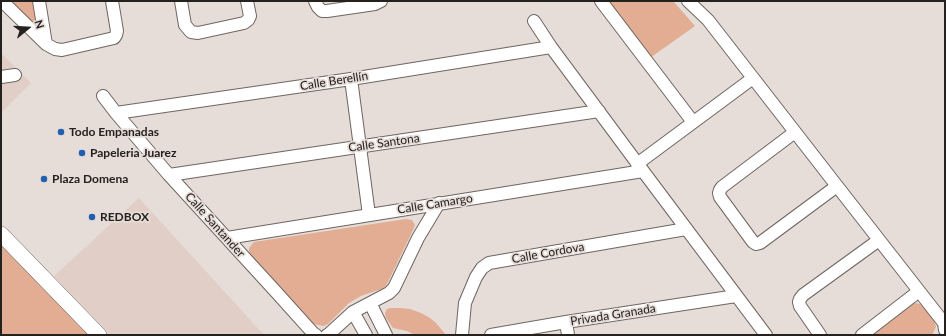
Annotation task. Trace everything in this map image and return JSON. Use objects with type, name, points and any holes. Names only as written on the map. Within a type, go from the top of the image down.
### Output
[{"type":"street","points":[[2,1],[46,44],[55,49],[62,50],[114,38],[117,31],[112,1]]},
{"type":"street","points":[[39,1],[46,44]]},
{"type":"street","points":[[181,1],[185,25],[190,32],[198,34],[244,23],[250,16],[247,1]]},
{"type":"street","points":[[316,1],[318,7],[327,11],[375,4],[381,1]]},
{"type":"street","points":[[601,1],[693,122]]},
{"type":"street","points":[[688,1],[708,20],[880,240],[944,323],[945,330]]},
{"type":"street","points":[[534,21],[551,47],[766,335]]},
{"type":"street","name":"Calle Berellín","points":[[116,113],[351,79],[551,47]]},
{"type":"street","points":[[1,78],[15,75]]},
{"type":"street","points":[[640,167],[693,122],[752,78]]},
{"type":"street","points":[[351,79],[369,215]]},
{"type":"street","name":"Calle Santander","points":[[103,96],[169,175],[316,335]]},
{"type":"street","name":"Calle Santona","points":[[169,175],[599,111]]},
{"type":"street","points":[[795,132],[720,190],[720,197],[753,242],[756,244],[760,243],[837,186]]},
{"type":"street","name":"Calle Camargo","points":[[227,238],[439,203],[640,167]]},
{"type":"street","points":[[327,335],[353,312],[389,294],[394,288],[418,238],[439,203]]},
{"type":"street","name":"Calle Cordova","points":[[462,335],[465,303],[476,277],[482,268],[489,263],[686,229]]},
{"type":"street","points":[[1,234],[99,335]]},
{"type":"street","points":[[820,335],[800,306],[800,299],[803,295],[880,240]]},
{"type":"street","points":[[862,335],[919,291]]},
{"type":"street","name":"Privada Granada","points":[[491,335],[736,296]]},
{"type":"street","points":[[370,303],[386,335]]},
{"type":"street","points":[[353,312],[366,335]]},
{"type":"street","points":[[566,322],[568,335]]},
{"type":"shaded area","points":[[4,1],[33,1],[35,20],[32,23]]},
{"type":"shaded area","points":[[603,1],[673,1],[695,26],[647,60]]},
{"type":"shaded area","points":[[1,53],[31,83],[1,113]]},
{"type":"shaded area","points":[[139,198],[264,335],[111,335],[54,276]]},
{"type":"shaded area","points":[[406,219],[412,220],[415,225],[384,288],[361,296],[349,303],[328,324],[324,326],[314,324],[249,254],[249,248],[254,242]]},
{"type":"shaded area","points":[[1,245],[90,335],[4,335],[1,332]]},
{"type":"shaded area","points":[[916,303],[923,305],[934,320],[936,327],[932,335],[870,335],[913,304]]},
{"type":"shaded area","points":[[387,309],[410,309],[421,313],[436,323],[446,335],[415,335],[407,331],[393,328],[386,318],[385,313]]},
{"type":"place","name":"Todo Empanadas","points":[[61,132]]},
{"type":"place","name":"Papeleria Juarez","points":[[82,153]]},
{"type":"place","name":"Plaza Domena","points":[[44,179]]},
{"type":"place","name":"REDBOX","points":[[92,217]]}]
